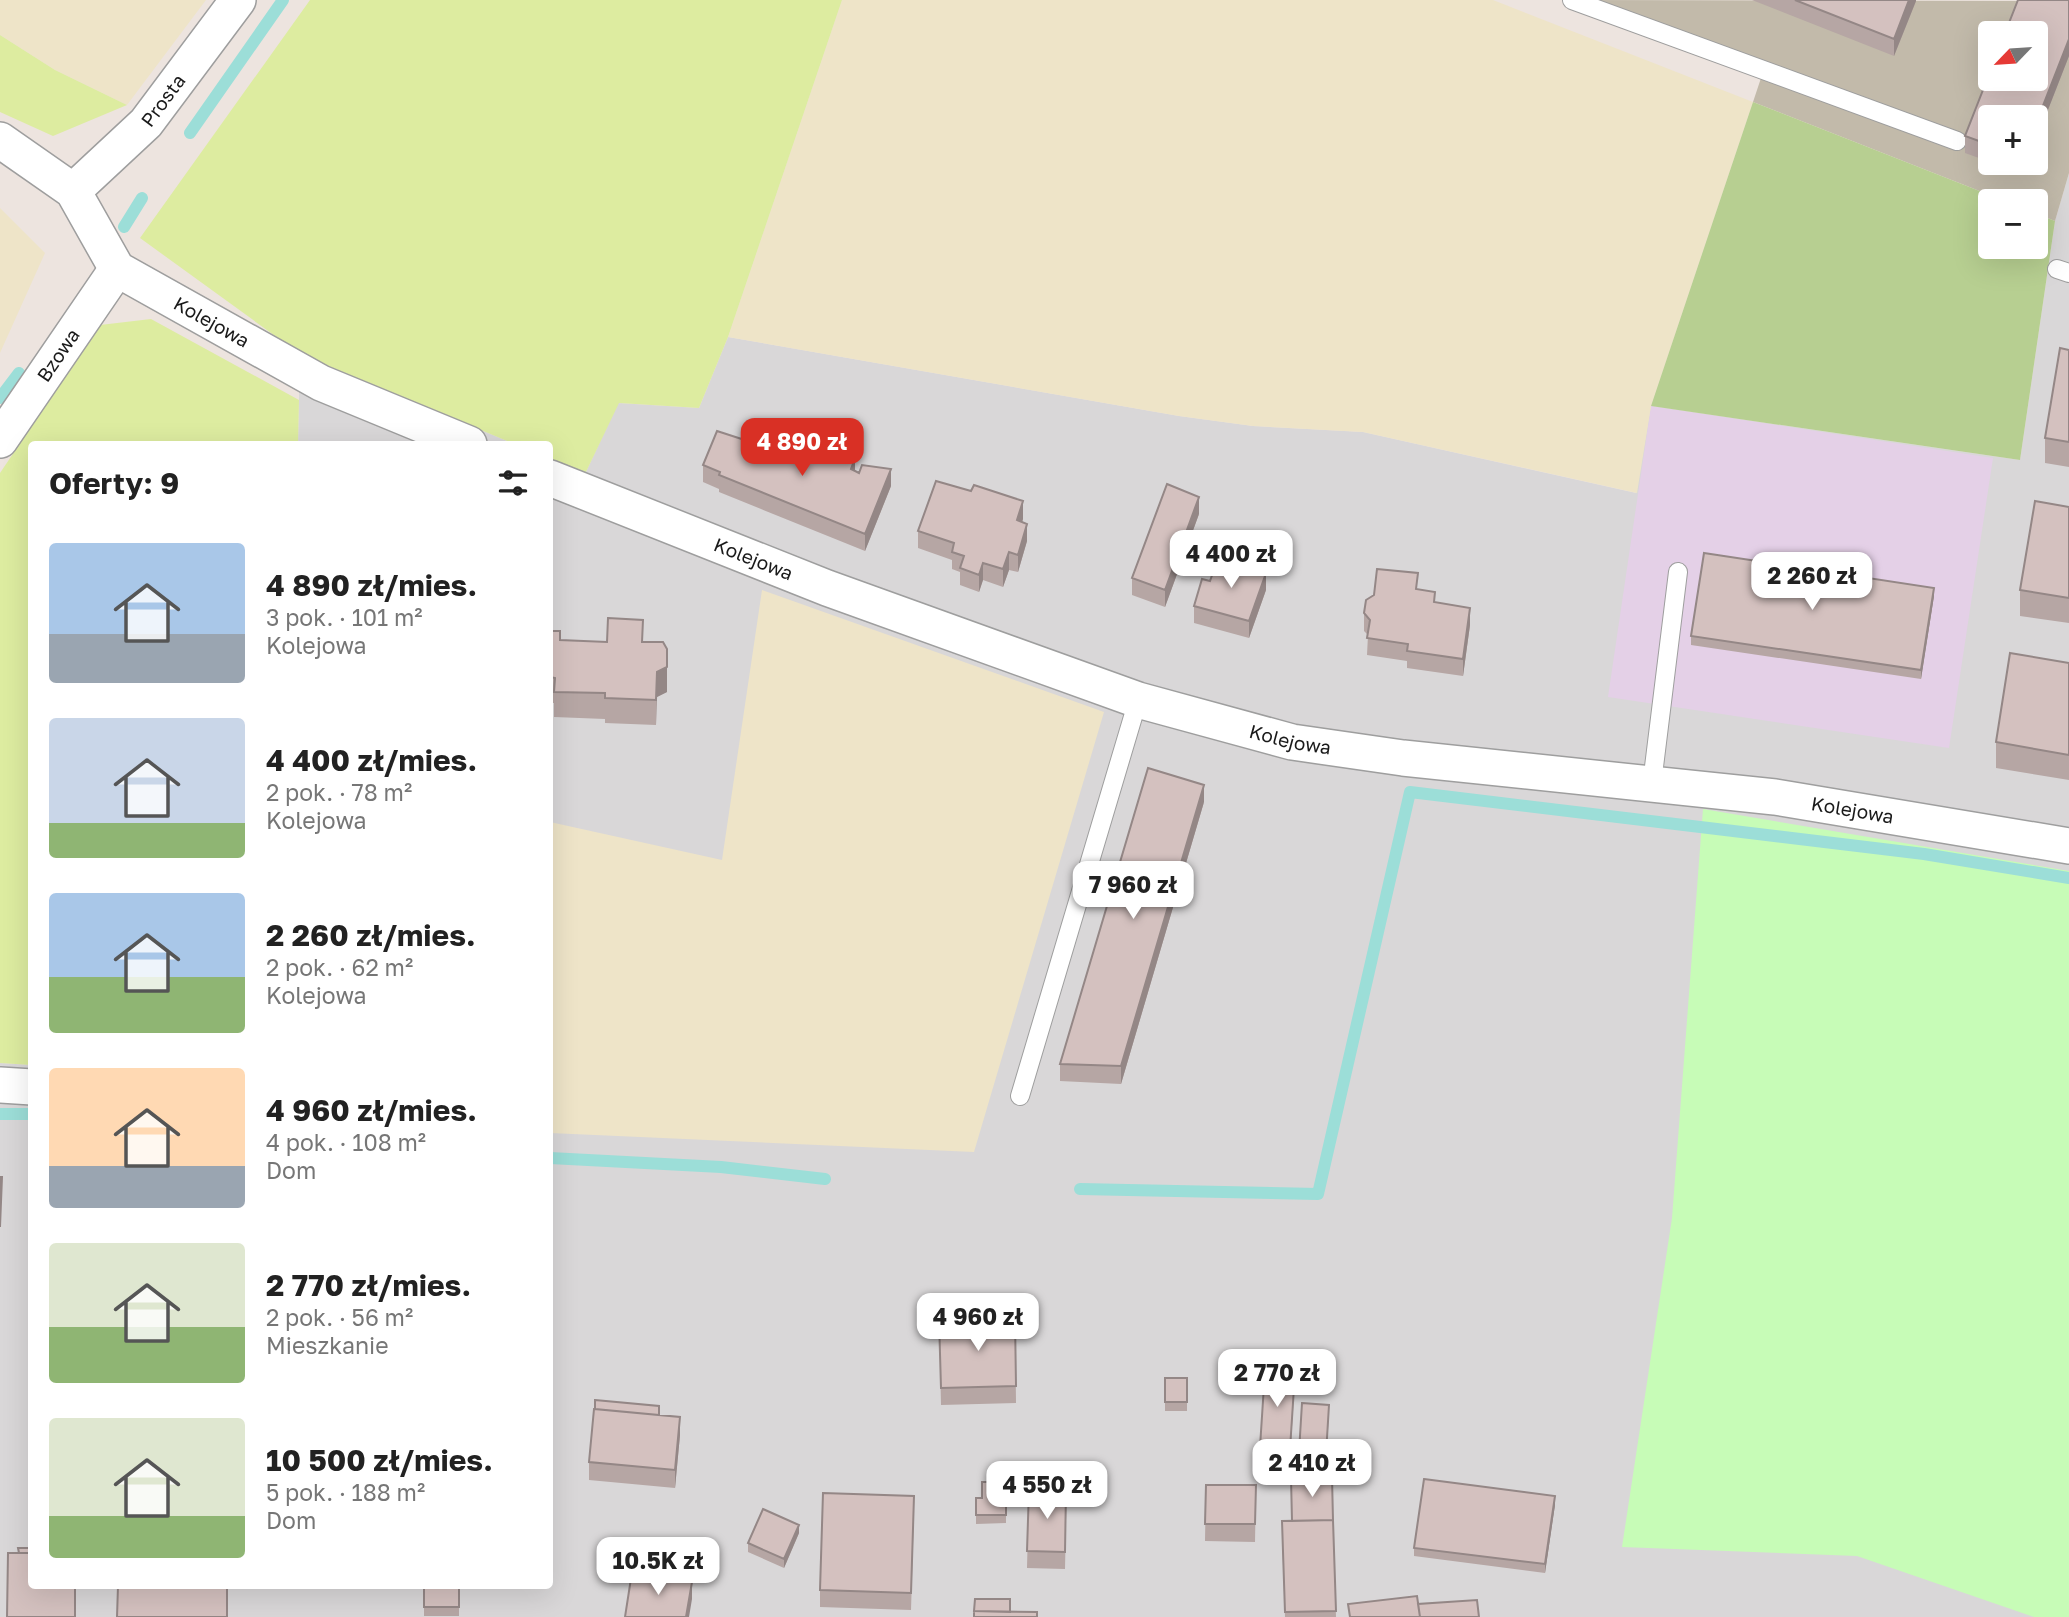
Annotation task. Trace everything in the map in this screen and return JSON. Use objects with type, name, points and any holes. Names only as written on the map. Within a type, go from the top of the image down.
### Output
[{"type":"street","name":"Prosta","points":[[73,191],[146,123],[239,0]]},
{"type":"street","points":[[0,140],[73,191],[117,269]]},
{"type":"street","name":"Bzowa","points":[[0,440],[117,269]]},
{"type":"street","name":"Kolejowa","points":[[117,269],[321,383],[462,441]]},
{"type":"street","name":"Kolejowa","points":[[553,479],[827,588],[1138,700],[1292,742],[1404,758],[1775,797],[2069,846]]},
{"type":"street","points":[[0,1085],[28,1087]]},
{"type":"lane","points":[[1572,0],[1957,141]]},
{"type":"lane","points":[[1652,783],[1678,572]]},
{"type":"lane","points":[[1020,1097],[1138,700]]},
{"type":"shaded area","points":[[0,0],[206,0],[127,105],[55,70],[0,35]]},
{"type":"shaded area","points":[[842,0],[1493,0],[1753,102],[1651,406],[1637,493],[1363,432],[1253,426],[1179,416],[728,337]]},
{"type":"shaded area","points":[[1588,0],[2069,1],[2069,173],[2055,221],[2048,218],[2048,189],[1978,190],[1753,102],[1763,72]]},
{"type":"shaded area","points":[[2069,173],[2069,1617],[0,1617],[0,1063],[28,1065],[28,1589],[553,1589],[553,460],[585,474],[618,403],[699,408],[728,337],[1179,416],[1253,426],[1363,432],[1636,493],[1651,406],[2020,460],[2055,221]]},
{"type":"shaded area","points":[[0,208],[45,253],[0,353]]},
{"type":"shaded area","points":[[300,354],[507,441],[298,441]]},
{"type":"shaded area","points":[[1651,406],[1993,458],[1949,748],[1608,697]]},
{"type":"shaded area","points":[[762,590],[1104,712],[974,1152],[553,1133],[553,823],[722,860]]},
{"type":"green space","points":[[310,0],[842,0],[728,337],[699,408],[619,403],[585,474],[553,460],[553,441],[507,441],[300,354],[140,238]]},
{"type":"green space","points":[[0,35],[55,70],[127,105],[53,136],[0,112]]},
{"type":"green space","points":[[1753,102],[1978,190],[1978,259],[2048,259],[2048,218],[2055,221],[2020,460],[1651,406]]},
{"type":"green space","points":[[151,319],[299,400],[298,441],[28,441],[28,1065],[0,1063],[0,473],[100,325]]},
{"type":"green space","points":[[1703,809],[2069,871],[2069,1617],[2034,1617],[1857,1556],[1622,1547],[1672,1218]]},
{"type":"building","points":[[1795,0],[1909,0],[1894,39]]},
{"type":"building","points":[[2018,0],[2069,0],[2069,39],[2043,105],[1978,105],[1978,141],[1965,136],[1983,91],[2048,91],[2048,21],[2010,21]]},
{"type":"building","points":[[2060,348],[2069,350],[2069,442],[2045,438]]},
{"type":"building","points":[[717,431],[754,443],[757,438],[793,446],[821,448],[818,456],[826,459],[828,455],[855,458],[851,469],[859,473],[862,465],[891,469],[865,534],[719,475],[720,472],[703,465]]},
{"type":"building","points":[[936,481],[971,491],[974,485],[1023,501],[1017,520],[1027,524],[1018,555],[1009,552],[1003,569],[983,563],[979,575],[960,568],[964,556],[952,552],[954,543],[918,531]]},
{"type":"building","points":[[1167,484],[1199,497],[1165,590],[1132,578]]},
{"type":"building","points":[[2035,501],[2069,507],[2069,598],[2020,590]]},
{"type":"building","points":[[1704,553],[1934,588],[1921,670],[1691,636]]},
{"type":"building","points":[[1218,558],[1266,573],[1249,621],[1194,606],[1202,579],[1210,581]]},
{"type":"building","points":[[1377,569],[1418,573],[1416,589],[1435,592],[1434,602],[1470,608],[1463,659],[1407,651],[1408,644],[1367,638],[1370,620],[1364,613],[1366,600],[1374,595]]},
{"type":"building","points":[[608,618],[643,620],[642,642],[663,642],[667,649],[667,667],[657,672],[656,700],[605,698],[605,693],[554,692],[553,631],[560,631],[560,640],[607,642]]},
{"type":"building","points":[[2010,653],[2069,663],[2069,755],[1996,742]]},
{"type":"building","points":[[1148,768],[1204,785],[1121,1066],[1060,1064]]},
{"type":"building","points":[[0,1177],[2,1177],[0,1227]]},
{"type":"building","points":[[1015,1318],[1016,1386],[941,1388],[939,1319]]},
{"type":"building","points":[[1265,1370],[1295,1372],[1290,1449],[1260,1447]]},
{"type":"building","points":[[1165,1378],[1187,1378],[1187,1402],[1165,1402]]},
{"type":"building","points":[[595,1400],[659,1406],[659,1415],[595,1409]]},
{"type":"building","points":[[1302,1403],[1329,1405],[1326,1454],[1299,1452]]},
{"type":"building","points":[[594,1409],[680,1417],[675,1470],[589,1462]]},
{"type":"building","points":[[1043,1473],[1067,1474],[1066,1498],[1066,1490],[1042,1489]]},
{"type":"building","points":[[1332,1477],[1333,1520],[1292,1521],[1291,1478]]},
{"type":"building","points":[[1424,1479],[1555,1496],[1545,1564],[1414,1548]]},
{"type":"building","points":[[982,1482],[1006,1482],[1006,1515],[976,1515],[976,1498],[982,1498]]},
{"type":"building","points":[[1206,1485],[1256,1485],[1255,1524],[1205,1524]]},
{"type":"building","points":[[1029,1489],[1066,1490],[1065,1552],[1027,1551]]},
{"type":"building","points":[[823,1493],[914,1496],[911,1593],[820,1590]]},
{"type":"building","points":[[763,1509],[799,1525],[784,1559],[748,1543]]},
{"type":"building","points":[[1333,1520],[1336,1611],[1285,1612],[1282,1521]]},
{"type":"building","points":[[18,1548],[28,1548],[28,1553],[19,1553]]},
{"type":"building","points":[[8,1553],[28,1553],[28,1589],[75,1589],[75,1617],[7,1617]]},
{"type":"building","points":[[632,1572],[692,1582],[686,1617],[625,1617]]},
{"type":"building","points":[[118,1589],[227,1589],[227,1617],[117,1617]]},
{"type":"building","points":[[424,1589],[459,1589],[459,1607],[424,1607]]},
{"type":"building","points":[[1417,1596],[1420,1617],[1350,1617],[1348,1604]]},
{"type":"building","points":[[975,1599],[1010,1599],[1010,1612],[974,1611]]},
{"type":"building","points":[[1477,1600],[1479,1617],[1420,1617],[1418,1604]]},
{"type":"building","points":[[974,1611],[1037,1612],[1037,1617],[974,1617]]},
{"type":"waterway","points":[[190,133],[283,0]]},
{"type":"waterway","points":[[124,227],[142,198]]},
{"type":"waterway","points":[[0,398],[19,373]]},
{"type":"waterway","points":[[1080,1189],[1318,1194],[1410,792],[1924,854],[2069,878]]},
{"type":"waterway","points":[[0,1114],[28,1114]]},
{"type":"waterway","points":[[553,1158],[721,1167],[825,1179]]}]
